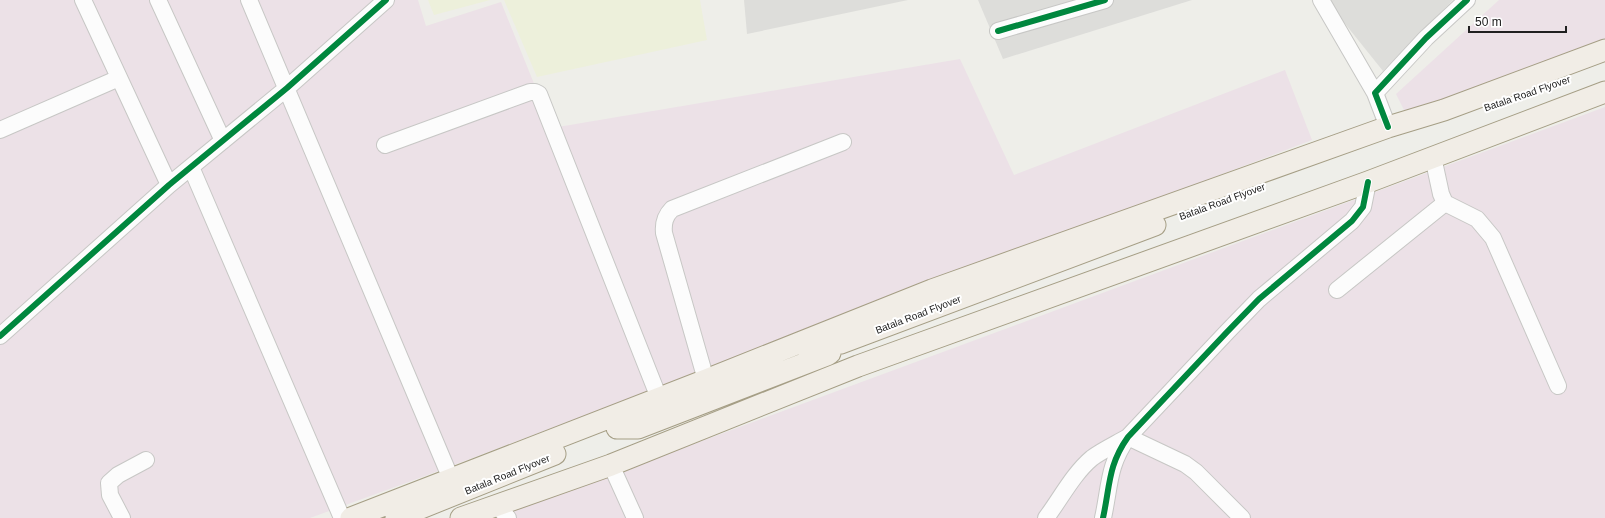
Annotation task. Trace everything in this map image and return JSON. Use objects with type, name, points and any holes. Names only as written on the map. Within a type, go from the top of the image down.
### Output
[{"type":"main road","points":[[351,518],[706,380],[932,290],[1388,127],[1444,110],[1605,50]]},
{"type":"main road","name":"Batala Road Flyover","points":[[396,518],[617,428],[638,428],[827,356],[841,344],[1170,220],[1605,66]]},
{"type":"main road","points":[[461,518],[502,512],[611,465],[858,366],[1368,182],[1605,92]]},
{"type":"street","points":[[83,0],[169,185]]},
{"type":"street","points":[[158,0],[223,141]]},
{"type":"street","points":[[249,0],[451,479]]},
{"type":"street","points":[[0,336],[169,185],[287,88],[386,0]]},
{"type":"street","points":[[998,31],[1105,0]]},
{"type":"street","points":[[1321,0],[1375,93],[1388,127]]},
{"type":"street","points":[[1375,93],[1426,38],[1467,0]]},
{"type":"street","points":[[0,130],[119,78]]},
{"type":"street","points":[[386,145],[530,92],[540,94],[659,398]]},
{"type":"street","points":[[706,380],[664,233],[664,220],[667,214],[672,209],[843,142]]},
{"type":"street","points":[[1433,157],[1441,194],[1446,203],[1477,219],[1493,238],[1558,386]]},
{"type":"street","points":[[191,167],[342,518]]},
{"type":"street","points":[[1103,518],[1115,457],[1128,437],[1226,332],[1259,300],[1352,221],[1363,207],[1368,182]]},
{"type":"street","points":[[1337,290],[1446,203]]},
{"type":"street","points":[[1046,518],[1083,467],[1102,451],[1128,437]]},
{"type":"street","points":[[1128,437],[1185,464],[1196,472],[1242,518]]},
{"type":"street","points":[[122,518],[110,495],[109,483],[118,475],[146,460]]},
{"type":"street","points":[[611,465],[635,518]]},
{"type":"shaded area","points":[[0,0],[418,0],[426,26],[501,2],[552,128],[960,59],[1014,175],[1285,70],[1312,140],[425,476],[310,518],[0,518]]},
{"type":"shaded area","points":[[744,0],[908,0],[747,34]]},
{"type":"shaded area","points":[[978,0],[1192,0],[1003,59]]},
{"type":"shaded area","points":[[1326,0],[1453,0],[1383,71]]},
{"type":"shaded area","points":[[1499,0],[1605,0],[1605,40],[1406,114],[1396,94]]},
{"type":"shaded area","points":[[1605,107],[1605,518],[494,518]]},
{"type":"green space","points":[[428,0],[490,0],[434,15]]},
{"type":"green space","points":[[504,0],[700,0],[707,40],[537,77]]},
{"type":"cycle path","points":[[0,336],[169,185],[287,88],[386,0]]},
{"type":"cycle path","points":[[998,31],[1105,0]]},
{"type":"cycle path","points":[[1388,127],[1375,93],[1426,38],[1467,0]]},
{"type":"cycle path","points":[[1103,518],[1113,466],[1121,447],[1128,437],[1259,299],[1352,221],[1363,207],[1368,182]]}]
